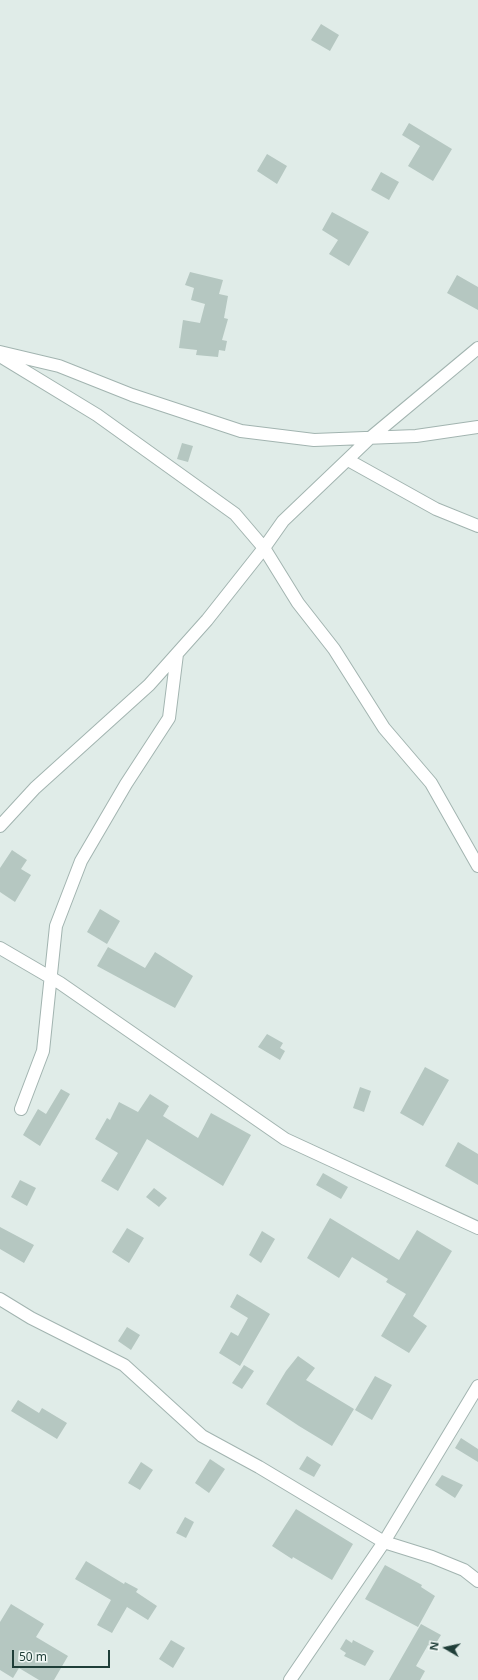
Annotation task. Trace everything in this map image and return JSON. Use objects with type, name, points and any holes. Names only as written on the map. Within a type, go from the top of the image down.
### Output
[{"type":"street","points":[[0,826],[35,788],[149,685],[207,620],[264,548],[283,521],[370,438],[478,348]]},
{"type":"street","points":[[0,352],[59,366],[132,395],[241,431],[314,440],[416,436],[478,427]]},
{"type":"street","points":[[0,356],[97,415],[235,514],[264,548],[298,604],[334,649],[384,728],[431,783],[478,866]]},
{"type":"street","points":[[348,460],[436,510],[478,526]]},
{"type":"street","points":[[21,1109],[43,1051],[56,926],[81,861],[126,784],[169,718],[177,654]]},
{"type":"street","points":[[0,948],[51,978],[285,1138],[478,1228]]},
{"type":"street","points":[[0,1299],[31,1318],[124,1365],[202,1436],[259,1467],[384,1542],[445,1562],[464,1570],[478,1581]]},
{"type":"street","points":[[290,1680],[384,1542],[478,1386]]},
{"type":"building","points":[[321,24],[339,35],[330,51],[311,40]]},
{"type":"building","points":[[409,123],[452,149],[433,181],[408,166],[420,146],[402,135]]},
{"type":"building","points":[[267,154],[287,166],[277,184],[257,171]]},
{"type":"building","points":[[381,172],[399,182],[389,200],[371,190]]},
{"type":"building","points":[[332,212],[369,232],[349,266],[329,254],[338,240],[322,230]]},
{"type":"building","points":[[190,272],[223,280],[219,294],[228,296],[224,318],[228,319],[222,340],[227,341],[225,351],[219,350],[218,357],[196,355],[197,350],[179,348],[183,320],[200,323],[205,304],[191,300],[194,288],[185,285]]},
{"type":"building","points":[[457,275],[478,287],[478,310],[447,293]]},
{"type":"building","points":[[182,443],[193,446],[188,462],[177,459]]},
{"type":"building","points":[[12,850],[27,860],[21,869],[31,875],[15,902],[0,892],[0,868]]},
{"type":"building","points":[[100,909],[120,921],[107,944],[87,932]]},
{"type":"building","points":[[108,947],[145,968],[155,952],[193,976],[175,1008],[97,966]]},
{"type":"building","points":[[267,1034],[283,1043],[280,1048],[285,1051],[280,1060],[258,1047]]},
{"type":"building","points":[[425,1067],[449,1080],[423,1126],[400,1113]]},
{"type":"building","points":[[360,1087],[371,1091],[364,1112],[353,1108]]},
{"type":"building","points":[[61,1089],[70,1094],[40,1146],[23,1135],[38,1109],[46,1114]]},
{"type":"building","points":[[150,1094],[169,1106],[163,1116],[198,1138],[211,1113],[251,1135],[223,1186],[147,1139],[118,1191],[101,1181],[118,1153],[95,1139],[107,1118],[110,1120],[119,1102],[138,1112]]},
{"type":"building","points":[[458,1142],[478,1154],[478,1185],[445,1166]]},
{"type":"building","points":[[323,1173],[348,1187],[341,1199],[316,1185]]},
{"type":"building","points":[[20,1180],[36,1188],[27,1206],[11,1197]]},
{"type":"building","points":[[154,1188],[167,1198],[159,1207],[146,1197]]},
{"type":"building","points":[[330,1218],[399,1260],[417,1230],[452,1251],[413,1316],[427,1326],[409,1353],[381,1336],[406,1294],[386,1282],[388,1279],[352,1257],[339,1278],[307,1258]]},
{"type":"building","points":[[0,1227],[34,1245],[24,1263],[0,1249]]},
{"type":"building","points":[[127,1228],[144,1238],[129,1263],[112,1252]]},
{"type":"building","points":[[262,1231],[275,1239],[261,1263],[249,1255]]},
{"type":"building","points":[[237,1294],[270,1314],[240,1366],[219,1353],[231,1332],[238,1336],[248,1318],[230,1307]]},
{"type":"building","points":[[127,1327],[140,1335],[131,1350],[118,1341]]},
{"type":"building","points":[[298,1356],[315,1368],[306,1380],[354,1409],[332,1446],[266,1404],[286,1371]]},
{"type":"building","points":[[244,1365],[254,1371],[242,1389],[232,1383]]},
{"type":"building","points":[[375,1376],[392,1385],[372,1420],[355,1410]]},
{"type":"building","points":[[18,1400],[39,1413],[42,1408],[67,1423],[57,1439],[11,1411]]},
{"type":"building","points":[[461,1438],[478,1449],[478,1462],[455,1448]]},
{"type":"building","points":[[307,1456],[321,1465],[314,1477],[299,1469]]},
{"type":"building","points":[[210,1459],[225,1469],[209,1493],[195,1483]]},
{"type":"building","points":[[141,1462],[153,1470],[140,1490],[128,1483]]},
{"type":"building","points":[[442,1475],[463,1485],[455,1498],[435,1485]]},
{"type":"building","points":[[296,1509],[353,1544],[332,1580],[293,1557],[292,1559],[272,1546]]},
{"type":"building","points":[[185,1517],[194,1522],[186,1538],[176,1533]]},
{"type":"building","points":[[86,1561],[124,1584],[125,1582],[138,1589],[136,1592],[157,1606],[148,1620],[127,1607],[112,1633],[97,1625],[111,1600],[75,1579]]},
{"type":"building","points":[[385,1565],[422,1585],[421,1587],[435,1596],[418,1627],[365,1599]]},
{"type":"building","points":[[11,1604],[44,1624],[36,1637],[68,1656],[54,1680],[39,1680],[19,1668],[13,1678],[0,1670],[0,1622]]},
{"type":"building","points":[[421,1624],[441,1635],[433,1648],[428,1645],[416,1666],[425,1671],[420,1680],[389,1680]]},
{"type":"building","points":[[346,1639],[352,1643],[353,1640],[374,1651],[365,1666],[344,1656],[346,1653],[340,1649]]},
{"type":"building","points":[[171,1640],[185,1648],[173,1668],[159,1659]]}]
